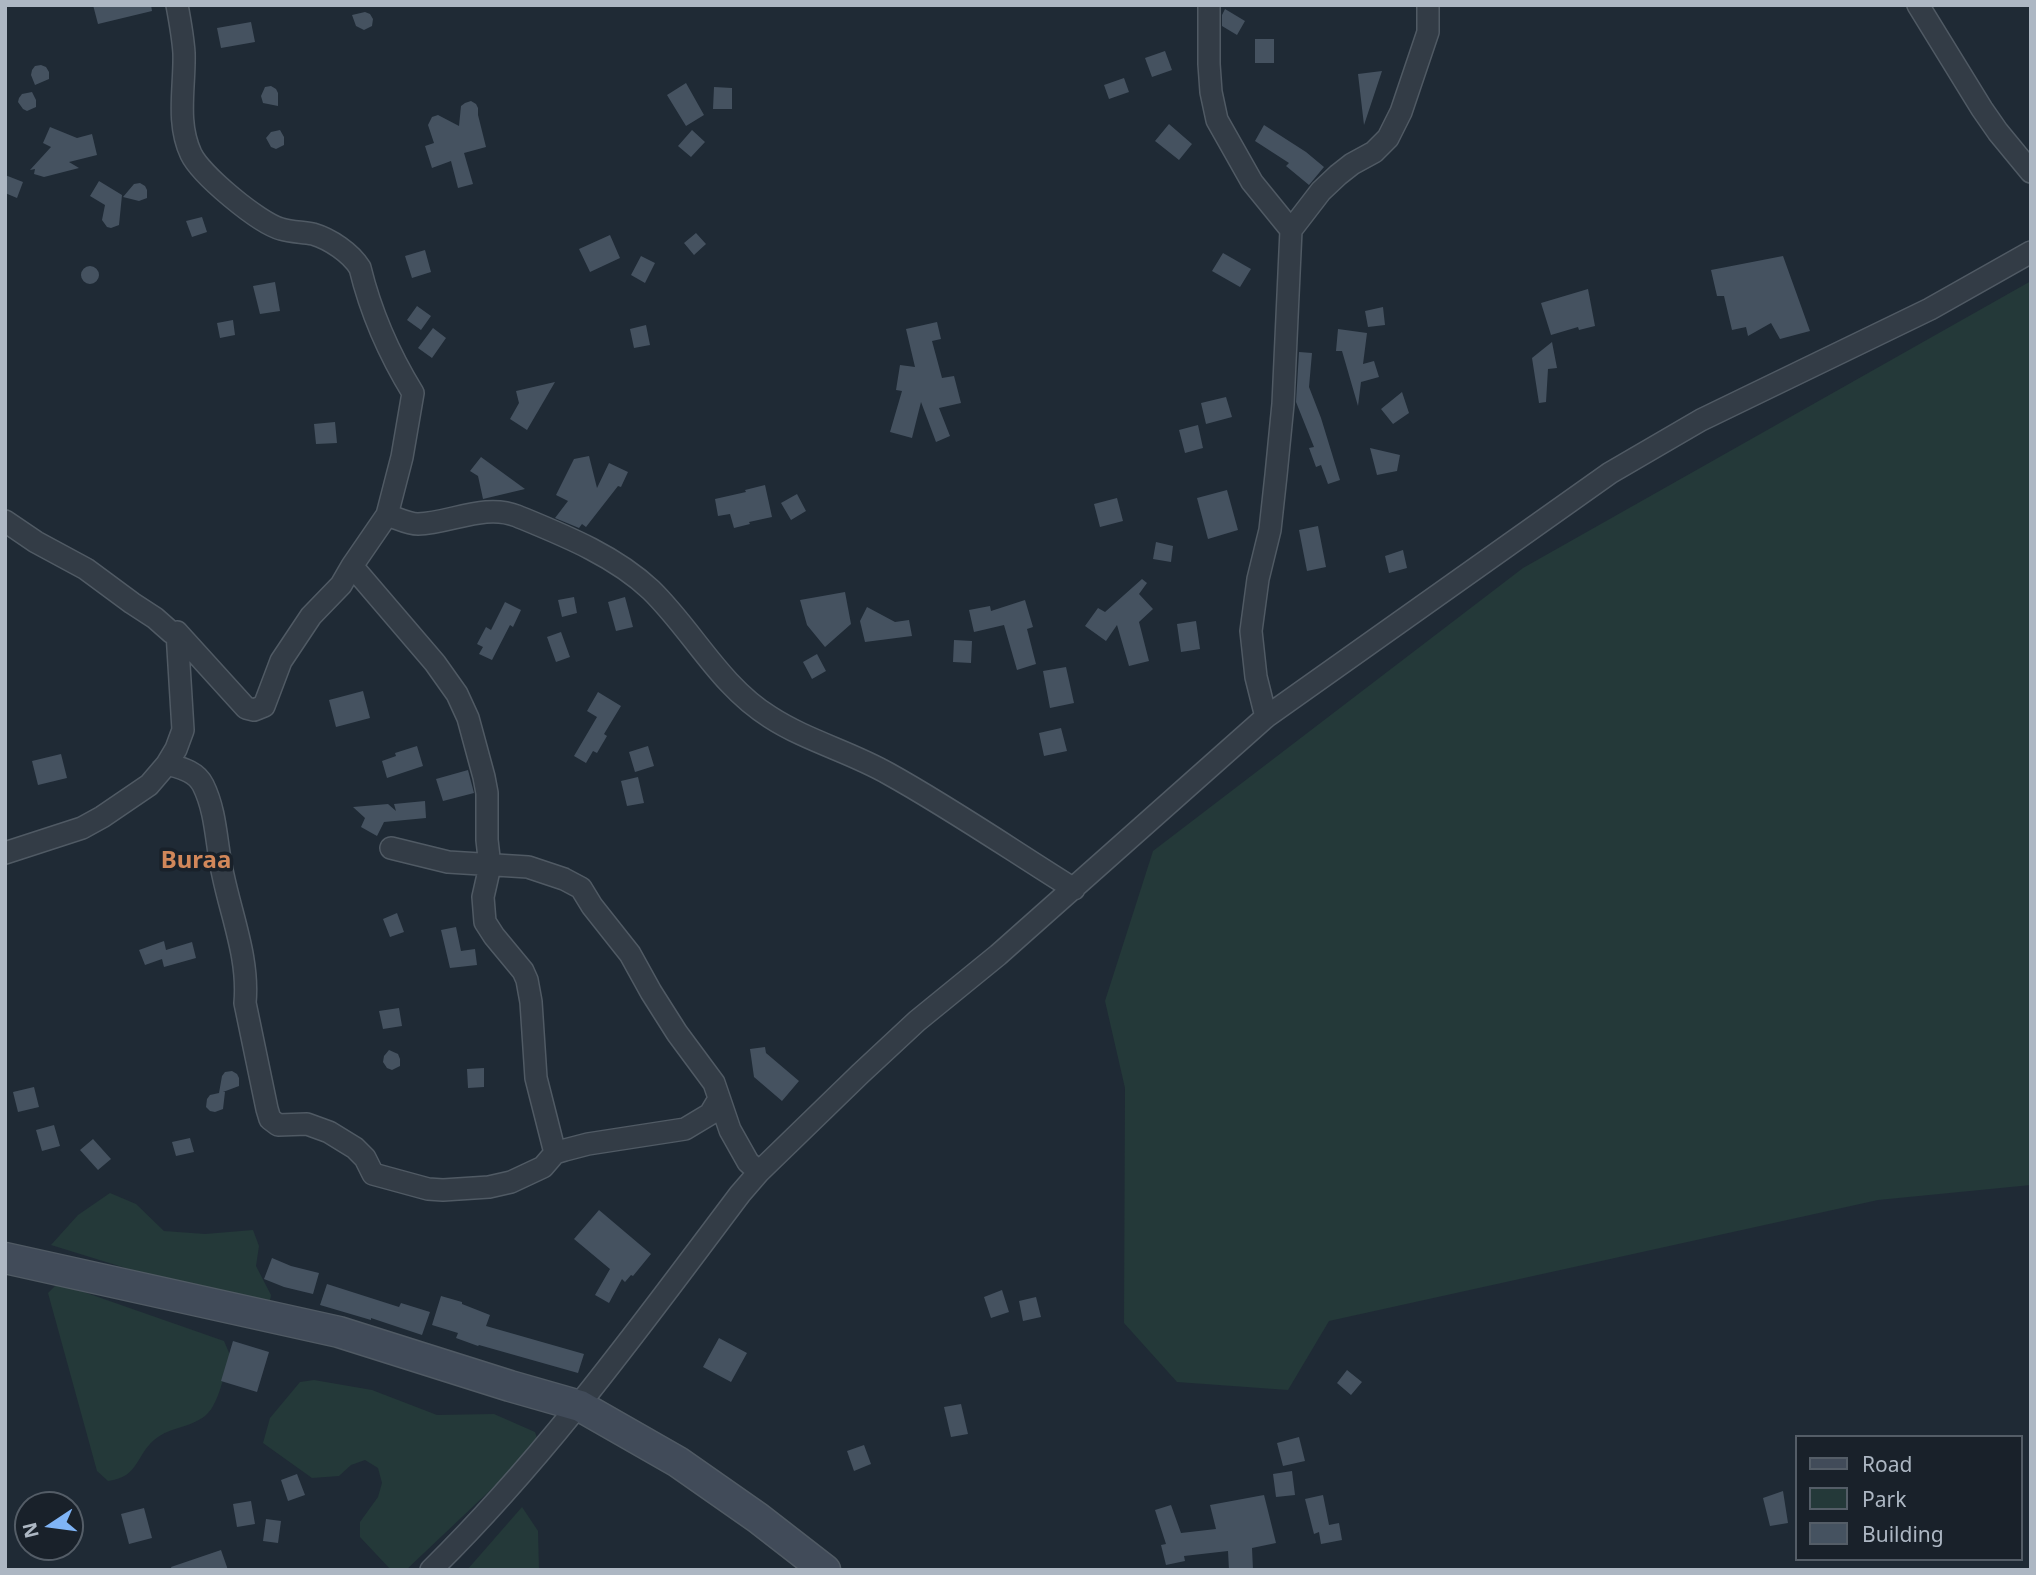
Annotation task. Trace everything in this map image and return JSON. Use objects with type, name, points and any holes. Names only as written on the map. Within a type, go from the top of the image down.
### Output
[{"type":"street","points":[[177,5],[184,54],[182,108],[185,133],[192,156],[219,186],[246,210],[279,229],[316,235],[355,259],[381,333],[412,393],[402,457],[387,515],[341,585],[311,616],[281,662],[264,706],[254,710],[246,708],[177,632]]},
{"type":"street","points":[[1209,5],[1209,64],[1217,120],[1252,182],[1291,230]]},
{"type":"street","points":[[1266,717],[1256,677],[1251,631],[1276,475],[1283,404],[1291,230],[1321,191],[1352,164],[1374,152],[1388,138],[1401,112],[1428,32],[1428,5]]},
{"type":"street","points":[[1919,5],[1982,109],[2031,172]]},
{"type":"street","points":[[431,1570],[475,1527],[580,1406],[759,1172],[917,1021],[998,956],[1266,717],[1610,472],[1701,420],[1930,309],[2031,252]]},
{"type":"street","points":[[387,515],[415,524],[501,511],[595,551],[650,589],[734,690],[769,717],[804,736],[853,755],[890,774],[1074,889]]},
{"type":"street","points":[[5,522],[86,569],[172,633],[177,632]]},
{"type":"street","points":[[352,566],[435,663],[457,694],[475,740],[484,777],[487,810],[486,839],[490,866],[483,897],[485,922],[527,980],[536,1078],[555,1153]]},
{"type":"street","points":[[5,853],[82,828],[149,785],[167,764],[183,730],[177,632]]},
{"type":"street","points":[[167,764],[192,772],[203,784],[239,942],[247,986],[245,1003],[270,1119],[278,1125],[307,1124],[329,1132],[355,1148],[365,1158],[373,1174],[428,1189],[443,1190],[489,1187],[511,1182],[542,1167],[555,1153],[587,1144],[685,1129],[710,1114],[719,1099]]},
{"type":"street","points":[[391,848],[448,862],[528,867],[545,871],[581,888],[630,954],[656,1001],[714,1083],[730,1130],[748,1162],[759,1172]]},
{"type":"street","points":[[5,1258],[339,1332],[580,1406],[678,1462],[758,1518],[825,1570]]},
{"type":"green space","points":[[2031,281],[2031,1185],[1878,1200],[1329,1321],[1288,1390],[1177,1382],[1124,1323],[1125,1088],[1105,1001],[1153,851],[1523,568]]},
{"type":"green space","points":[[110,1193],[136,1204],[164,1231],[205,1234],[253,1230],[259,1246],[256,1266],[271,1295],[268,1312],[51,1245],[78,1215]]},
{"type":"green space","points":[[58,1283],[224,1341],[230,1355],[218,1394],[208,1413],[195,1422],[158,1437],[145,1450],[132,1470],[119,1479],[108,1481],[97,1471],[48,1293]]},
{"type":"green space","points":[[314,1380],[372,1390],[437,1415],[494,1414],[535,1432],[539,1444],[406,1570],[391,1570],[360,1537],[360,1522],[378,1497],[382,1483],[378,1468],[365,1460],[351,1465],[339,1476],[312,1478],[263,1443],[270,1418],[300,1382]]},
{"type":"green space","points":[[522,1507],[538,1531],[539,1570],[467,1570]]},
{"type":"building","points":[[93,5],[151,5],[152,11],[98,24]]},
{"type":"building","points":[[1225,9],[1245,21],[1237,35],[1222,26]]},
{"type":"building","points":[[365,12],[373,19],[372,26],[364,30],[356,26],[352,15]]},
{"type":"building","points":[[251,22],[255,42],[221,48],[217,28]]},
{"type":"building","points":[[1255,39],[1274,39],[1274,63],[1255,63]]},
{"type":"building","points":[[1165,51],[1172,70],[1152,77],[1145,58]]},
{"type":"building","points":[[41,65],[49,72],[49,79],[35,85],[32,70]]},
{"type":"building","points":[[1382,71],[1364,125],[1358,74]]},
{"type":"building","points":[[1124,78],[1129,92],[1109,99],[1104,85]]},
{"type":"building","points":[[686,83],[704,115],[686,126],[667,95]]},
{"type":"building","points":[[271,86],[278,93],[278,106],[263,103],[261,96],[265,87]]},
{"type":"building","points":[[714,87],[732,88],[732,109],[713,109]]},
{"type":"building","points":[[32,92],[36,107],[27,111],[18,102],[19,98],[22,94]]},
{"type":"building","points":[[471,101],[478,108],[486,147],[464,153],[473,184],[458,188],[451,161],[432,168],[425,146],[434,143],[428,125],[432,117],[438,115],[459,126],[461,106]]},
{"type":"building","points":[[1169,124],[1192,144],[1179,160],[1155,141]]},
{"type":"building","points":[[1264,125],[1324,167],[1309,185],[1286,166],[1289,163],[1255,141]]},
{"type":"building","points":[[50,127],[77,138],[92,134],[97,155],[69,162],[79,168],[44,177],[34,174],[35,169],[30,170],[51,147],[43,143]]},
{"type":"building","points":[[280,130],[284,145],[276,149],[271,147],[266,138],[271,132]]},
{"type":"building","points":[[692,130],[705,142],[691,157],[678,146]]},
{"type":"building","points":[[5,175],[23,182],[17,198],[5,193]]},
{"type":"building","points":[[99,181],[122,195],[119,225],[111,228],[102,220],[105,205],[90,196]]},
{"type":"building","points":[[140,183],[147,190],[147,198],[139,201],[123,197],[134,184]]},
{"type":"building","points":[[202,217],[207,232],[192,237],[186,221]]},
{"type":"building","points":[[696,233],[706,244],[694,255],[684,243]]},
{"type":"building","points":[[610,235],[620,258],[590,272],[579,249]]},
{"type":"building","points":[[425,250],[431,272],[412,278],[405,256]]},
{"type":"building","points":[[1223,253],[1251,269],[1240,287],[1212,271]]},
{"type":"building","points":[[641,256],[655,263],[645,283],[631,275]]},
{"type":"building","points":[[1783,256],[1810,331],[1780,339],[1771,323],[1748,336],[1746,327],[1732,330],[1724,296],[1717,296],[1711,270]]},
{"type":"building","points":[[90,266],[96,269],[99,275],[96,281],[90,284],[84,281],[81,275],[84,269]]},
{"type":"building","points":[[275,282],[280,311],[260,314],[253,286]]},
{"type":"building","points":[[1588,289],[1595,326],[1579,330],[1578,327],[1551,335],[1541,303]]},
{"type":"building","points":[[417,306],[431,316],[421,330],[407,320]]},
{"type":"building","points":[[1383,307],[1385,325],[1368,327],[1365,311]]},
{"type":"building","points":[[233,320],[235,335],[220,338],[217,323]]},
{"type":"building","points":[[937,322],[941,339],[932,341],[942,378],[954,376],[961,403],[939,408],[950,436],[936,442],[921,402],[912,438],[890,432],[902,391],[896,390],[900,365],[915,367],[906,329]]},
{"type":"building","points":[[646,325],[650,345],[634,348],[630,329]]},
{"type":"building","points":[[433,328],[446,338],[432,358],[418,348]]},
{"type":"building","points":[[1338,329],[1367,333],[1363,364],[1374,361],[1379,377],[1361,382],[1358,406],[1342,351],[1336,351]]},
{"type":"building","points":[[1552,342],[1557,368],[1548,369],[1546,402],[1539,403],[1532,358]]},
{"type":"building","points":[[1299,352],[1312,353],[1309,387],[1340,480],[1328,484],[1321,465],[1316,467],[1309,448],[1314,447],[1296,402]]},
{"type":"building","points":[[555,382],[527,430],[510,419],[519,403],[516,391]]},
{"type":"building","points":[[1402,392],[1409,413],[1393,424],[1381,409]]},
{"type":"building","points":[[1226,397],[1232,417],[1206,424],[1201,403]]},
{"type":"building","points":[[335,422],[337,443],[316,444],[314,424]]},
{"type":"building","points":[[1198,425],[1203,448],[1185,453],[1179,430]]},
{"type":"building","points":[[1370,448],[1400,455],[1397,471],[1377,475]]},
{"type":"building","points":[[589,456],[597,488],[609,463],[628,472],[621,487],[618,486],[586,527],[582,524],[579,528],[555,518],[568,501],[556,495],[574,459]]},
{"type":"building","points":[[481,457],[525,489],[483,499],[478,476],[470,471]]},
{"type":"building","points":[[765,485],[772,517],[734,528],[730,514],[718,516],[715,499]]},
{"type":"building","points":[[1227,490],[1238,530],[1208,539],[1197,498]]},
{"type":"building","points":[[797,494],[806,511],[791,520],[781,503]]},
{"type":"building","points":[[1117,498],[1123,521],[1100,527],[1094,504]]},
{"type":"building","points":[[1318,526],[1326,567],[1307,571],[1299,530]]},
{"type":"building","points":[[1156,542],[1173,546],[1171,562],[1153,559]]},
{"type":"building","points":[[1403,550],[1407,568],[1389,573],[1385,556]]},
{"type":"building","points":[[1142,579],[1147,583],[1139,594],[1153,609],[1139,622],[1149,661],[1129,666],[1117,625],[1106,641],[1085,626],[1098,608],[1105,612]]},
{"type":"building","points":[[845,592],[851,624],[825,647],[807,625],[800,600]]},
{"type":"building","points":[[574,597],[577,613],[562,617],[558,600]]},
{"type":"building","points":[[625,597],[633,627],[616,631],[608,602]]},
{"type":"building","points":[[1025,600],[1033,627],[1027,629],[1036,664],[1017,670],[1004,625],[974,632],[969,610],[990,606],[991,611]]},
{"type":"building","points":[[505,602],[521,610],[492,660],[479,654],[483,647],[477,644],[486,627],[491,630]]},
{"type":"building","points":[[867,607],[895,622],[909,620],[912,636],[865,642],[860,621]]},
{"type":"building","points":[[1196,621],[1200,649],[1181,652],[1177,624]]},
{"type":"building","points":[[561,632],[570,657],[556,662],[547,637]]},
{"type":"building","points":[[954,640],[972,641],[971,663],[953,662]]},
{"type":"building","points":[[817,654],[826,671],[812,679],[803,662]]},
{"type":"building","points":[[1066,667],[1074,703],[1050,708],[1043,671]]},
{"type":"building","points":[[363,691],[370,718],[336,727],[329,700]]},
{"type":"building","points":[[598,692],[621,706],[604,734],[607,736],[597,753],[593,751],[586,763],[574,756],[597,717],[587,711]]},
{"type":"building","points":[[1061,728],[1067,751],[1044,756],[1039,733]]},
{"type":"building","points":[[417,746],[423,766],[387,778],[382,761],[396,756],[395,753]]},
{"type":"building","points":[[648,746],[654,766],[635,772],[629,752]]},
{"type":"building","points":[[61,754],[67,778],[38,785],[32,761]]},
{"type":"building","points":[[468,770],[474,793],[443,801],[436,779]]},
{"type":"building","points":[[638,777],[644,803],[627,806],[621,781]]},
{"type":"building","points":[[425,801],[426,818],[384,822],[377,836],[361,827],[365,818],[353,807],[388,804],[396,811],[394,804]]},
{"type":"building","points":[[397,913],[404,932],[390,937],[383,919]]},
{"type":"building","points":[[456,927],[461,951],[475,949],[477,965],[450,968],[441,930]]},
{"type":"building","points":[[164,941],[166,950],[192,942],[196,958],[164,967],[162,959],[145,965],[139,950]]},
{"type":"building","points":[[399,1008],[402,1026],[383,1029],[379,1011]]},
{"type":"building","points":[[765,1047],[766,1053],[799,1081],[782,1101],[754,1077],[750,1049]]},
{"type":"building","points":[[389,1050],[398,1054],[400,1059],[400,1066],[392,1070],[383,1062]]},
{"type":"building","points":[[484,1068],[484,1087],[468,1088],[467,1069]]},
{"type":"building","points":[[232,1071],[239,1078],[239,1086],[223,1092],[223,1109],[210,1111],[206,1107],[207,1099],[210,1095],[219,1093],[222,1076],[225,1072]]},
{"type":"building","points":[[34,1087],[39,1107],[18,1112],[13,1092]]},
{"type":"building","points":[[54,1125],[60,1146],[42,1151],[36,1130]]},
{"type":"building","points":[[190,1138],[194,1152],[176,1156],[172,1142]]},
{"type":"building","points":[[93,1139],[111,1159],[98,1170],[80,1150]]},
{"type":"building","points":[[599,1210],[651,1254],[633,1276],[625,1282],[622,1279],[609,1303],[595,1295],[610,1269],[574,1239]]},
{"type":"building","points":[[272,1258],[319,1273],[313,1294],[264,1279]]},
{"type":"building","points":[[327,1284],[399,1307],[401,1303],[430,1312],[422,1335],[320,1305]]},
{"type":"building","points":[[1002,1290],[1009,1312],[991,1318],[984,1297]]},
{"type":"building","points":[[441,1296],[490,1315],[486,1326],[584,1354],[578,1373],[478,1346],[456,1338],[458,1333],[432,1325]]},
{"type":"building","points":[[1036,1297],[1041,1317],[1023,1321],[1019,1301]]},
{"type":"building","points":[[719,1338],[747,1353],[731,1382],[703,1367]]},
{"type":"building","points":[[233,1341],[269,1352],[257,1392],[221,1381]]},
{"type":"building","points":[[1347,1370],[1362,1382],[1351,1395],[1337,1383]]},
{"type":"building","points":[[961,1404],[968,1434],[951,1437],[944,1407]]},
{"type":"building","points":[[1299,1437],[1305,1461],[1283,1466],[1277,1443]]},
{"type":"building","points":[[864,1445],[871,1464],[854,1471],[847,1451]]},
{"type":"building","points":[[1292,1471],[1295,1495],[1276,1497],[1273,1474]]},
{"type":"building","points":[[297,1474],[305,1495],[288,1501],[281,1480]]},
{"type":"building","points":[[1783,1491],[1788,1523],[1770,1526],[1763,1498]]},
{"type":"building","points":[[1264,1495],[1276,1543],[1252,1548],[1253,1570],[1229,1570],[1228,1551],[1184,1556],[1185,1561],[1166,1565],[1161,1545],[1166,1544],[1155,1510],[1171,1505],[1181,1533],[1216,1529],[1210,1505]]},
{"type":"building","points":[[1323,1495],[1329,1525],[1339,1523],[1342,1540],[1321,1544],[1319,1532],[1314,1534],[1305,1499]]},
{"type":"building","points":[[251,1501],[255,1524],[237,1527],[233,1504]]},
{"type":"building","points":[[144,1508],[152,1538],[129,1544],[121,1514]]},
{"type":"building","points":[[266,1519],[281,1521],[278,1543],[263,1541]]},
{"type":"building","points":[[221,1550],[228,1570],[172,1570],[171,1567]]},
{"type":"district","name":"Buraa","points":[[196,861]]}]
